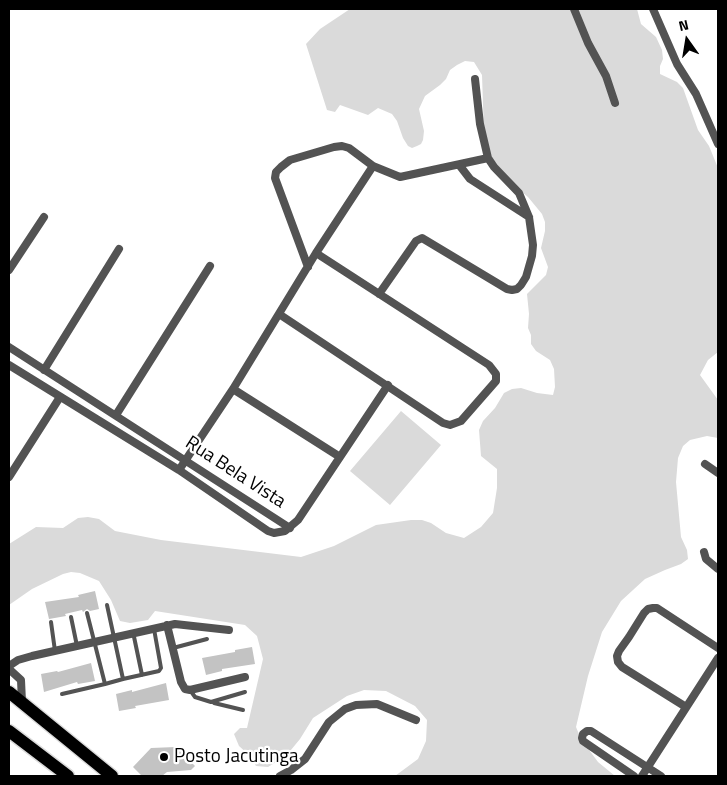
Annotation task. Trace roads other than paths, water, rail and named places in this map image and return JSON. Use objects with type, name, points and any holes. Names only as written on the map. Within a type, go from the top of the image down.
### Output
[{"type":"main road","points":[[9,692],[112,776]]},
{"type":"main road","points":[[9,701],[99,776]]},
{"type":"main road","points":[[9,731],[68,776]]},
{"type":"street","points":[[574,9],[588,43],[606,76],[615,103]]},
{"type":"street","points":[[653,9],[677,64],[696,94],[718,144]]},
{"type":"street","points":[[379,294],[416,240],[422,238],[507,289],[517,289],[526,277],[532,256],[532,232],[519,193],[488,158],[482,132],[475,79]]},
{"type":"street","points":[[308,267],[276,184],[276,172],[290,160],[342,146],[349,148],[373,166],[400,177],[460,166],[488,158]]},
{"type":"street","points":[[179,470],[233,389],[316,253],[373,166]]},
{"type":"street","points":[[460,166],[470,179],[528,217]]},
{"type":"street","points":[[9,270],[44,217]]},
{"type":"street","points":[[44,370],[119,249]]},
{"type":"street","points":[[279,314],[443,423],[450,425],[461,421],[496,381],[497,377],[494,370],[489,365],[316,253]]},
{"type":"street","points":[[116,415],[210,266]]},
{"type":"street","name":"Rua Bela Vista","points":[[9,347],[290,528]]},
{"type":"street","name":"Rua Bela Vista","points":[[9,365],[179,470],[268,531],[280,533],[290,528]]},
{"type":"street","points":[[290,528],[298,520],[388,385]]},
{"type":"street","points":[[233,389],[340,457]]},
{"type":"street","points":[[67,402],[74,390]]},
{"type":"street","points":[[9,477],[60,397]]},
{"type":"street","points":[[705,464],[718,473]]},
{"type":"street","points":[[704,552],[706,559],[718,569]]},
{"type":"street","points":[[686,708],[622,666],[618,662],[617,656],[619,651],[644,613],[648,609],[657,608],[718,648]]},
{"type":"street","points":[[22,702],[21,680],[9,668],[18,660],[167,625],[181,624],[229,630]]},
{"type":"street","points":[[167,625],[181,682],[185,688],[190,690],[245,677]]},
{"type":"street","points":[[642,776],[718,658]]},
{"type":"street","points":[[280,776],[305,759],[329,722],[345,709],[356,705],[377,704],[416,720]]},
{"type":"street","points":[[634,776],[583,742],[583,734],[592,731],[661,776]]},
{"type":"lane","points":[[107,605],[123,680]]},
{"type":"lane","points":[[87,613],[105,684]]},
{"type":"lane","points":[[71,617],[77,646]]},
{"type":"lane","points":[[51,622],[55,651]]},
{"type":"lane","points":[[62,694],[159,671],[161,668],[154,628]]},
{"type":"lane","points":[[133,632],[142,675]]},
{"type":"lane","points":[[173,648],[207,639]]},
{"type":"lane","points":[[190,690],[195,697],[243,710]]},
{"type":"lane","points":[[212,702],[245,692]]},
{"type":"place","name":"Posto Jacutinga","points":[[164,757]]}]
